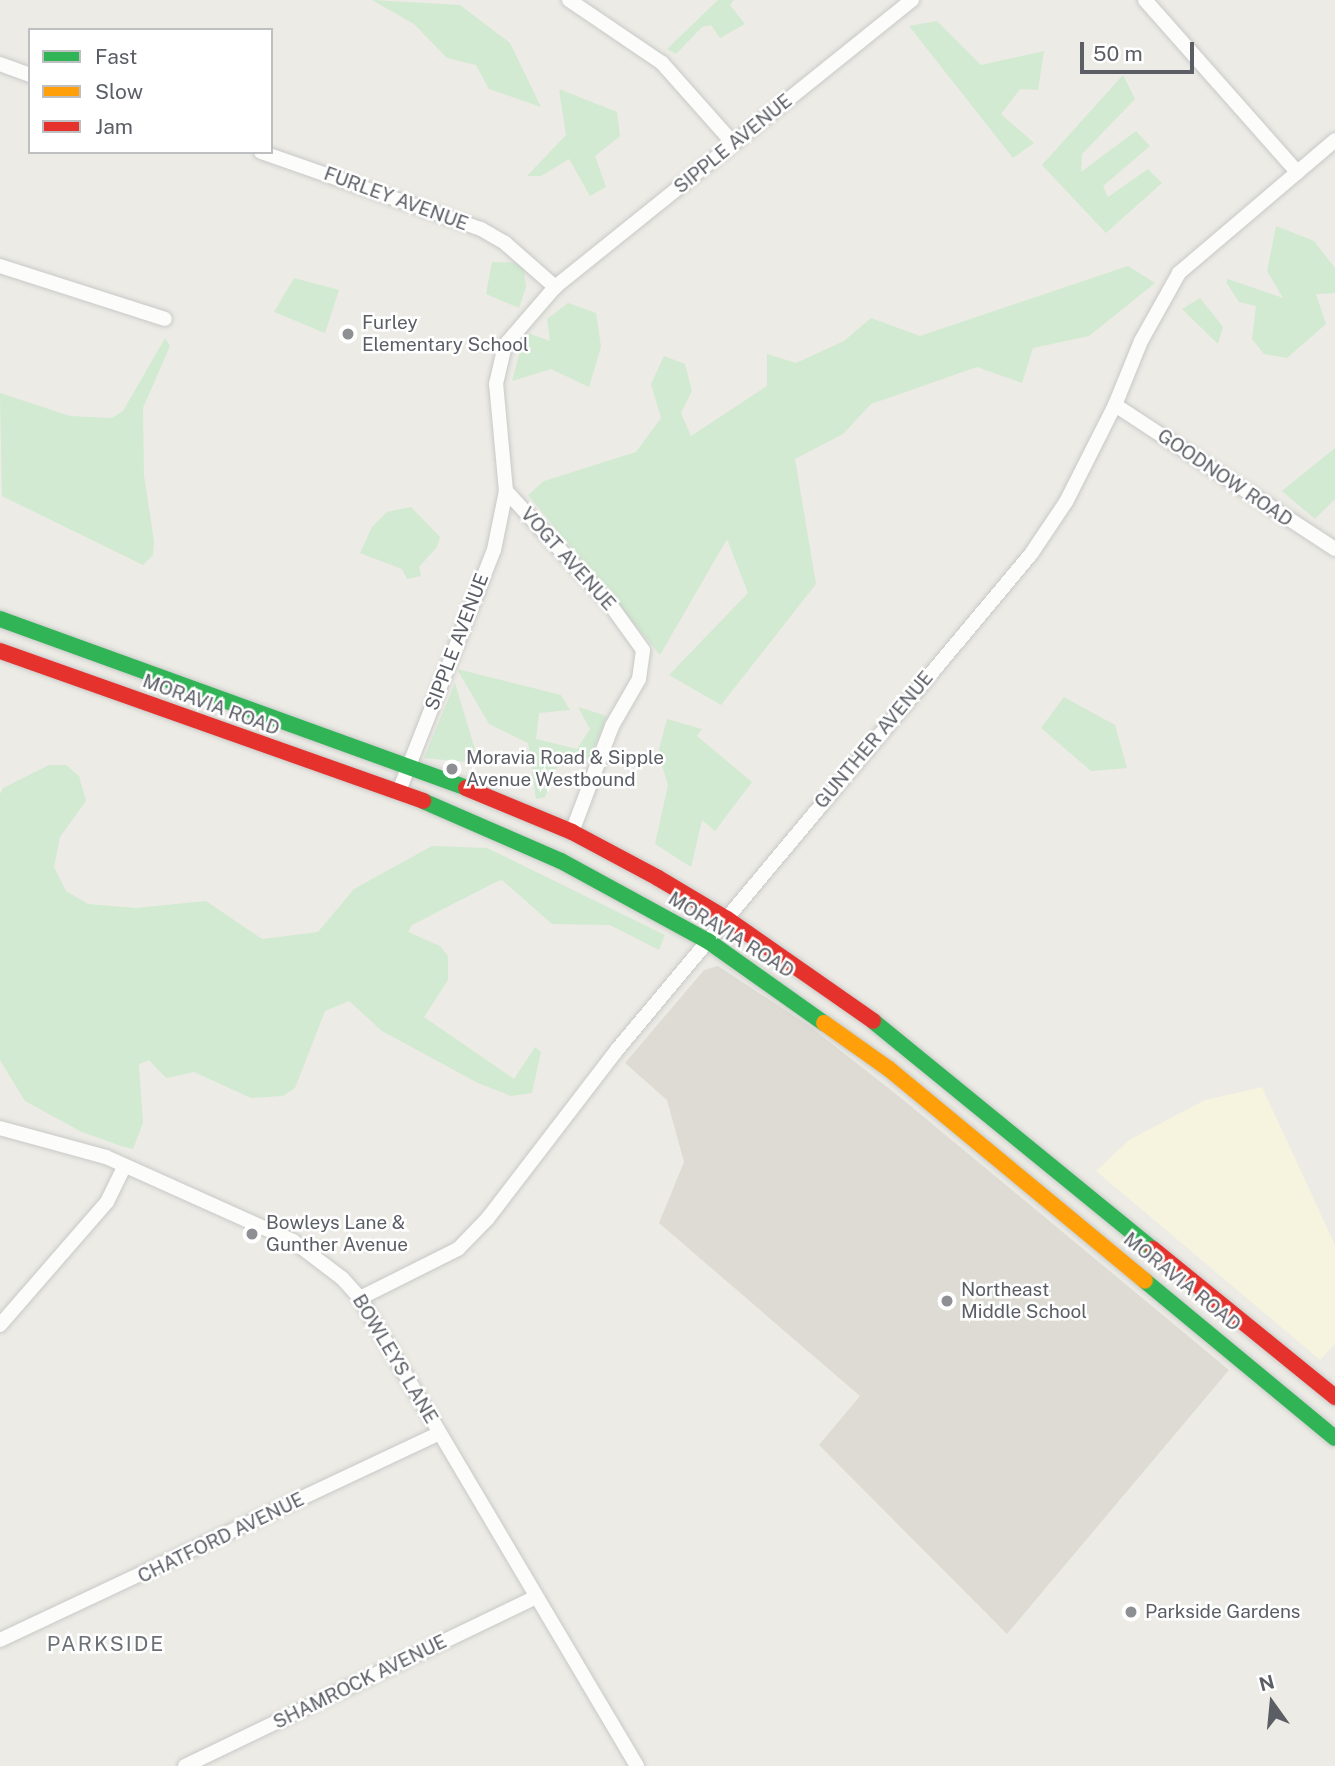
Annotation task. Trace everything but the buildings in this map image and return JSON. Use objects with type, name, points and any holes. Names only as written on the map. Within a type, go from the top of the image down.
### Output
[{"type":"main road","name":"MORAVIA ROAD","points":[[5,619],[409,764],[572,832],[727,919],[886,1030],[1335,1397]]},
{"type":"main road","name":"MORAVIA ROAD","points":[[0,650],[254,744],[399,791],[561,861],[708,941],[890,1069],[1335,1438]]},
{"type":"street","points":[[569,0],[662,63],[733,143]]},
{"type":"street","name":"SIPPLE AVENUE","points":[[555,288],[912,0]]},
{"type":"street","points":[[1145,0],[1297,173]]},
{"type":"street","points":[[0,64],[28,74]]},
{"type":"street","name":"GUNTHER AVENUE","points":[[360,1298],[458,1250],[708,941],[1031,554],[1066,502],[1115,405],[1141,341],[1180,273],[1335,140]]},
{"type":"street","name":"FURLEY AVENUE","points":[[267,154],[481,229],[524,258],[555,288]]},
{"type":"street","points":[[0,266],[165,318]]},
{"type":"street","name":"VOGT AVENUE","points":[[555,288],[517,327],[498,363],[506,491],[610,604],[643,650],[643,668],[612,726],[572,832]]},
{"type":"street","name":"GOODNOW ROAD","points":[[1115,405],[1335,550]]},
{"type":"street","name":"SIPPLE AVENUE","points":[[399,791],[494,550],[506,491]]},
{"type":"street","name":"BOWLEYS LANE","points":[[0,1128],[124,1167],[293,1241],[342,1278],[360,1298],[630,1764]]},
{"type":"street","points":[[0,1325],[107,1202],[124,1167]]},
{"type":"street","name":"CHATFORD AVENUE","points":[[0,1640],[439,1433]]},
{"type":"street","name":"SHAMROCK AVENUE","points":[[185,1766],[534,1598]]},
{"type":"shaded area","name":"Northeast Middle School","points":[[718,966],[808,1025],[901,1098],[1229,1370],[1007,1634],[819,1445],[860,1396],[659,1223],[684,1162],[667,1100],[625,1063],[704,970]]},
{"type":"shaded area","points":[[1262,1087],[1335,1245],[1335,1344],[1320,1360],[1096,1171],[1129,1140],[1205,1100]]},
{"type":"green space","points":[[372,0],[460,5],[510,43],[541,107],[489,89],[476,65],[447,58],[414,24]]},
{"type":"green space","points":[[718,0],[734,0],[730,5],[745,24],[720,38],[711,25],[702,27],[676,54],[667,49]]},
{"type":"green space","points":[[937,21],[981,65],[1044,51],[1038,90],[1020,89],[1001,114],[1034,143],[1013,158],[909,26]]},
{"type":"green space","points":[[1123,75],[1135,99],[1082,154],[1081,172],[1136,131],[1150,146],[1103,186],[1108,197],[1148,169],[1162,183],[1106,233],[1042,165]]},
{"type":"green space","points":[[559,89],[617,112],[620,136],[595,156],[606,187],[590,196],[569,159],[541,176],[527,176],[566,135]]},
{"type":"green space","points":[[1276,226],[1314,241],[1335,268],[1335,293],[1316,294],[1326,324],[1287,358],[1264,354],[1252,339],[1256,306],[1239,302],[1226,282],[1228,279],[1283,298],[1267,271]]},
{"type":"green space","points":[[492,262],[523,263],[526,287],[519,308],[486,294]]},
{"type":"green space","points":[[1128,266],[1155,283],[1089,336],[1033,348],[1022,383],[977,367],[871,404],[843,434],[795,459],[816,584],[721,705],[669,675],[748,593],[727,539],[660,655],[528,495],[544,481],[636,452],[661,418],[651,384],[664,356],[685,364],[692,391],[681,413],[691,436],[767,386],[767,354],[796,363],[844,341],[871,318],[920,336]]},
{"type":"green space","points":[[294,278],[339,290],[325,333],[274,312]]},
{"type":"green space","points":[[1200,298],[1223,327],[1218,344],[1182,309]]},
{"type":"green space","points":[[568,303],[596,313],[601,347],[589,387],[551,369],[512,381],[525,332],[550,341],[547,319]]},
{"type":"green space","points":[[165,338],[170,346],[143,408],[144,476],[154,541],[153,555],[143,565],[2,496],[0,393],[70,416],[112,418],[123,411]]},
{"type":"green space","points":[[1335,448],[1335,499],[1315,519],[1282,491]]},
{"type":"green space","points":[[411,507],[440,537],[437,547],[419,567],[421,576],[407,579],[402,569],[360,553],[372,527],[387,512]]},
{"type":"green space","points":[[457,669],[561,695],[570,710],[539,713],[536,739],[577,749],[590,729],[578,707],[607,716],[590,758],[558,765],[545,797],[536,799],[528,743],[489,724]]},
{"type":"green space","points":[[455,683],[479,763],[424,758]]},
{"type":"green space","points":[[1064,697],[1115,725],[1127,768],[1091,771],[1041,728]]},
{"type":"green space","points":[[667,719],[702,729],[697,736],[752,782],[715,831],[702,820],[691,867],[655,844],[668,785],[658,753]]},
{"type":"green space","points":[[49,765],[66,765],[79,776],[86,801],[60,837],[54,867],[66,891],[88,904],[136,908],[206,901],[262,939],[318,932],[354,889],[432,846],[487,848],[665,935],[659,950],[610,925],[552,924],[502,880],[496,882],[412,925],[408,932],[440,946],[448,956],[448,980],[424,1017],[514,1079],[535,1047],[541,1052],[532,1093],[511,1096],[478,1083],[382,1031],[349,1001],[325,1011],[295,1088],[283,1096],[251,1098],[194,1072],[166,1078],[149,1060],[139,1064],[143,1123],[133,1149],[121,1146],[82,1132],[25,1101],[0,1060],[0,794],[3,788]]},
{"type":"traffic: fast","points":[[0,619],[466,788]]},
{"type":"traffic: fast","points":[[423,801],[561,861],[708,941],[824,1023]]},
{"type":"traffic: fast","points":[[873,1021],[1153,1249]]},
{"type":"traffic: fast","points":[[1145,1281],[1335,1438]]},
{"type":"traffic: slow","points":[[824,1023],[889,1069],[1145,1281]]},
{"type":"traffic: jam","points":[[0,651],[423,801]]},
{"type":"traffic: jam","points":[[466,788],[572,832],[658,878],[727,919],[873,1021]]},
{"type":"traffic: jam","points":[[1153,1249],[1335,1397]]},
{"type":"place","name":"Furley Elementary School","points":[[348,334]]},
{"type":"place","name":"Moravia Road & Sipple Avenue Westbound","points":[[452,769]]},
{"type":"place","name":"Bowleys Lane & Gunther Avenue","points":[[252,1234]]},
{"type":"place","name":"Northeast Middle School","points":[[947,1301]]},
{"type":"place","name":"Parkside Gardens","points":[[1131,1612]]},
{"type":"district","name":"PARKSIDE","points":[[106,1644]]}]
